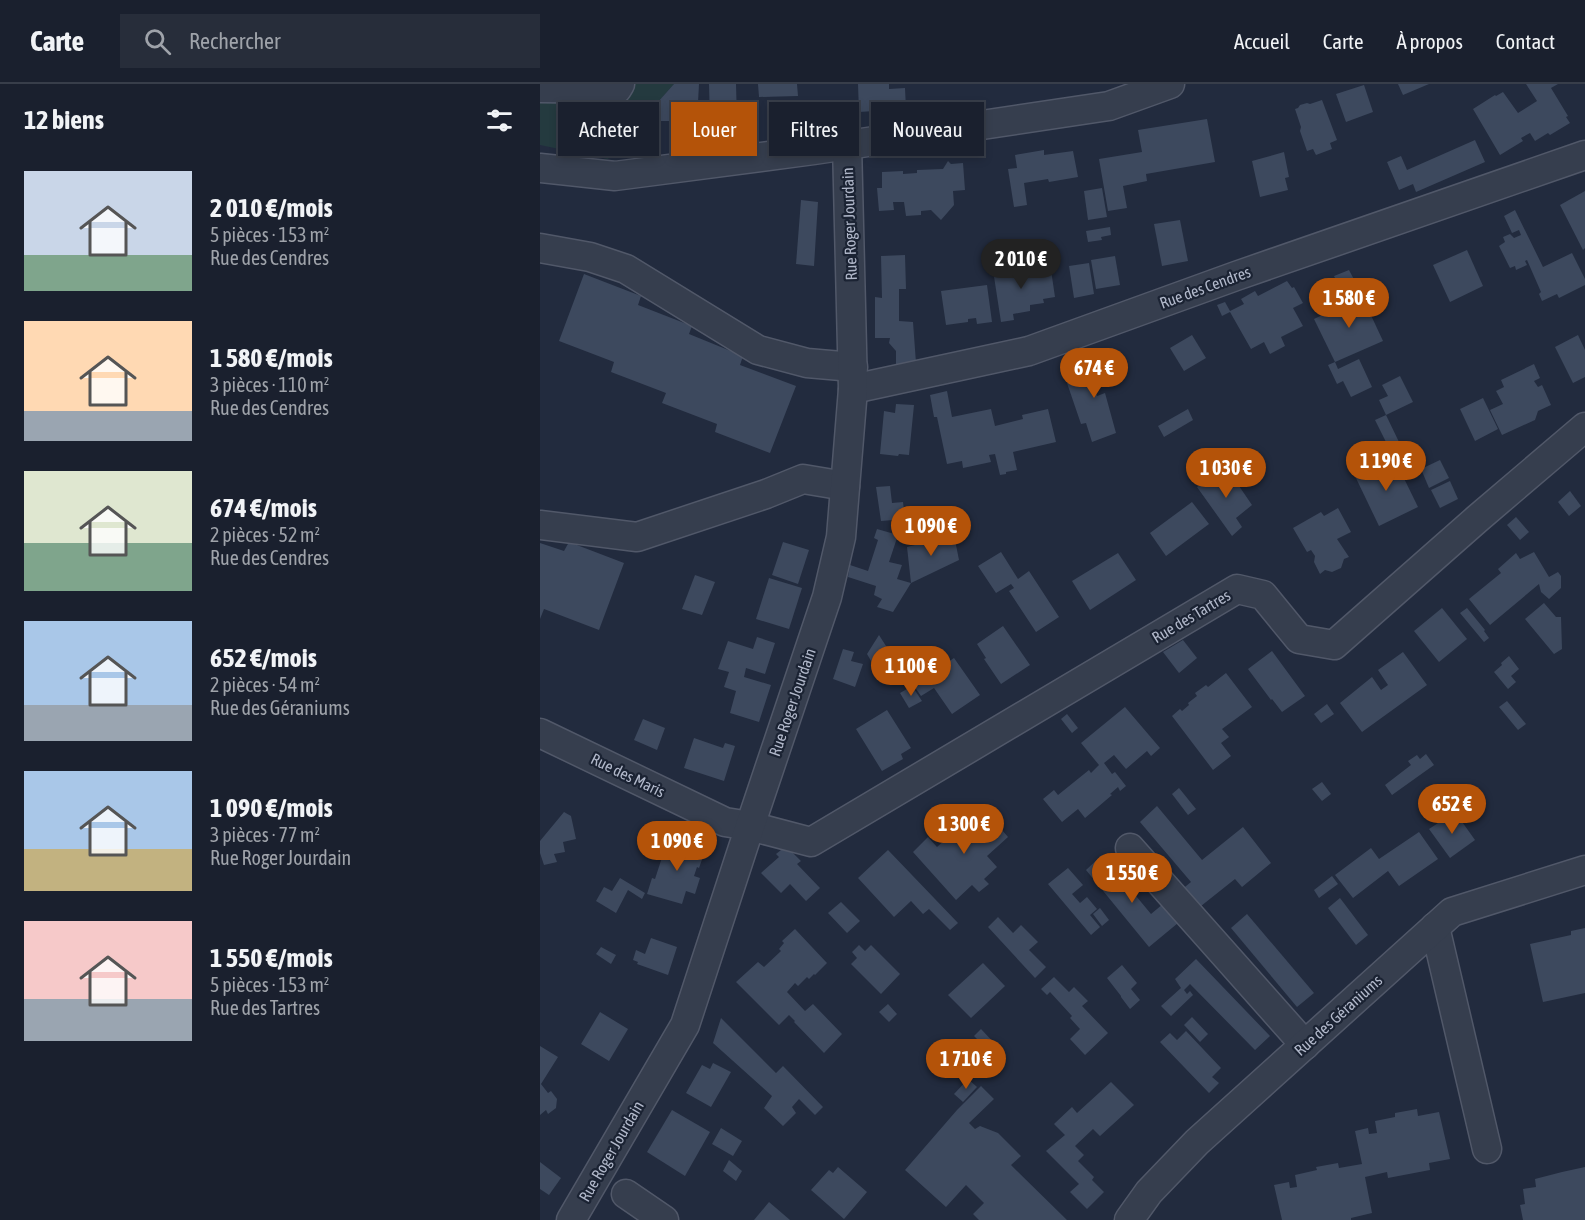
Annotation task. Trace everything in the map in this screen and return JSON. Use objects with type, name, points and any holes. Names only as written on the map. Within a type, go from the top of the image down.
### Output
[{"type":"street","points":[[540,87],[617,89],[620,84]]},
{"type":"street","points":[[859,142],[1109,106],[1170,84]]},
{"type":"street","points":[[540,168],[615,176],[769,155]]},
{"type":"street","name":"Rue des Cendres","points":[[540,248],[590,257],[626,269],[758,350],[853,378],[1029,351],[1236,276],[1585,155]]},
{"type":"street","name":"Rue Roger Jourdain","points":[[571,1220],[685,1025],[827,597],[841,537],[853,378],[847,156]]},
{"type":"street","name":"Rue des Tartres","points":[[750,826],[812,842],[1237,589],[1263,595],[1299,639],[1334,645],[1585,427]]},
{"type":"street","points":[[540,525],[637,537],[766,494],[803,479],[845,486]]},
{"type":"street","name":"Rue des Maris","points":[[540,733],[725,822],[750,826]]},
{"type":"street","points":[[1130,848],[1305,1045]]},
{"type":"street","name":"Rue des Géraniums","points":[[1129,1220],[1149,1192],[1197,1142],[1452,912],[1585,870]]},
{"type":"street","points":[[1435,927],[1487,1149]]},
{"type":"street","points":[[626,1194],[664,1220]]},
{"type":"green space","points":[[540,84],[674,84],[658,102],[558,102],[558,149],[540,145]]},
{"type":"green space","points":[[593,156],[611,156],[608,159]]},
{"type":"building","points":[[674,84],[699,84],[698,102],[671,102],[671,121],[659,121],[658,102]]},
{"type":"building","points":[[709,84],[736,84],[736,102],[709,102]]},
{"type":"building","points":[[758,84],[797,84],[798,96],[759,97]]},
{"type":"building","points":[[858,84],[889,84],[889,89],[905,88],[906,102],[871,102],[871,111],[859,112]]},
{"type":"building","points":[[1398,84],[1429,84],[1403,95]]},
{"type":"building","points":[[1526,84],[1558,84],[1551,88],[1570,123],[1535,141],[1530,133],[1521,138],[1523,141],[1500,155],[1473,109],[1503,92],[1518,113],[1537,101]]},
{"type":"building","points":[[1364,85],[1373,112],[1346,122],[1336,94]]},
{"type":"building","points":[[1322,100],[1337,140],[1330,143],[1332,149],[1316,155],[1313,149],[1307,151],[1295,109],[1300,105]]},
{"type":"building","points":[[1207,119],[1215,162],[1146,174],[1147,181],[1123,186],[1127,208],[1108,211],[1099,159],[1142,152],[1138,130]]},
{"type":"building","points":[[1475,140],[1485,162],[1416,192],[1413,184],[1399,190],[1387,162],[1401,156],[1407,170]]},
{"type":"building","points":[[1044,150],[1044,155],[1073,151],[1078,177],[1024,183],[1027,205],[1014,207],[1008,169],[1017,168],[1015,155]]},
{"type":"building","points":[[1284,152],[1289,177],[1285,178],[1288,190],[1260,197],[1252,161]]},
{"type":"building","points":[[948,161],[951,164],[963,163],[965,190],[953,191],[954,205],[941,220],[931,210],[921,211],[921,215],[906,216],[904,202],[893,202],[894,210],[879,211],[877,188],[882,188],[882,172],[903,171],[903,174],[917,173],[917,170],[943,169]]},
{"type":"building","points":[[1102,188],[1107,217],[1088,220],[1084,191]]},
{"type":"building","points":[[1585,191],[1585,248],[1583,250],[1560,205]]},
{"type":"building","points":[[801,200],[818,202],[814,266],[796,264]]},
{"type":"building","points":[[1515,210],[1543,267],[1572,253],[1585,279],[1585,285],[1559,298],[1557,294],[1542,301],[1539,294],[1541,292],[1527,260],[1525,261],[1527,265],[1516,270],[1515,266],[1510,268],[1499,246],[1505,242],[1503,237],[1510,234],[1514,238],[1521,235],[1519,230],[1512,233],[1504,216]]},
{"type":"building","points":[[1180,220],[1188,261],[1162,266],[1154,224]]},
{"type":"building","points":[[1110,227],[1111,235],[1101,237],[1102,240],[1088,242],[1086,231]]},
{"type":"building","points":[[1467,250],[1483,286],[1450,302],[1433,265]]},
{"type":"building","points":[[905,255],[906,289],[899,289],[899,321],[913,322],[916,363],[896,367],[896,351],[889,343],[890,338],[875,338],[875,297],[882,298],[881,256]]},
{"type":"building","points":[[1115,256],[1120,285],[1096,289],[1091,260]]},
{"type":"building","points":[[1089,263],[1094,294],[1074,298],[1069,266]]},
{"type":"building","points":[[1023,266],[1025,275],[1051,270],[1055,297],[1043,299],[1044,303],[1030,305],[1030,311],[1013,314],[1014,320],[1001,322],[993,270]]},
{"type":"building","points":[[1349,270],[1358,287],[1343,294],[1334,276]]},
{"type":"building","points":[[584,274],[641,296],[638,305],[692,326],[689,334],[743,356],[740,365],[796,386],[770,453],[715,432],[717,424],[662,403],[666,393],[611,372],[614,362],[559,341]]},
{"type":"building","points":[[1287,281],[1292,288],[1294,287],[1303,303],[1293,308],[1303,326],[1281,337],[1285,346],[1270,354],[1264,342],[1251,349],[1230,312],[1222,316],[1217,305],[1225,302],[1230,311],[1244,304],[1241,299],[1255,291],[1258,296]]},
{"type":"building","points":[[987,285],[992,322],[977,324],[976,318],[968,319],[968,322],[946,325],[941,291]]},
{"type":"building","points":[[1362,296],[1383,341],[1335,362],[1314,319]]},
{"type":"building","points":[[1192,335],[1206,358],[1184,371],[1170,348]]},
{"type":"building","points":[[1578,335],[1585,350],[1585,377],[1573,383],[1555,347]]},
{"type":"building","points":[[1116,357],[1121,373],[1092,383],[1097,396],[1105,393],[1116,433],[1092,442],[1086,423],[1081,424],[1067,383],[1070,382],[1068,377],[1087,371],[1086,367]]},
{"type":"building","points":[[1359,359],[1372,387],[1351,397],[1343,381],[1337,384],[1328,365],[1335,362],[1338,369]]},
{"type":"building","points":[[1534,364],[1540,378],[1534,381],[1538,387],[1542,385],[1551,405],[1538,411],[1535,420],[1502,435],[1490,410],[1503,404],[1496,391],[1504,387],[1501,380]]},
{"type":"building","points":[[1400,376],[1413,402],[1386,415],[1379,400],[1388,396],[1382,385]]},
{"type":"building","points":[[947,391],[952,417],[991,409],[995,426],[1023,419],[1022,415],[1048,409],[1056,442],[1013,452],[1017,470],[1006,472],[1006,474],[1000,475],[995,454],[989,455],[991,462],[963,468],[962,461],[947,464],[930,395]]},
{"type":"building","points":[[1483,398],[1498,429],[1475,441],[1460,409]]},
{"type":"building","points":[[896,404],[914,405],[909,455],[880,454],[884,411],[895,413]]},
{"type":"building","points":[[1188,409],[1193,420],[1164,437],[1158,426]]},
{"type":"building","points":[[1386,415],[1399,442],[1389,448],[1375,420]]},
{"type":"building","points":[[1394,458],[1418,507],[1379,526],[1355,476]]},
{"type":"building","points":[[1440,460],[1449,478],[1429,488],[1421,469]]},
{"type":"building","points":[[1226,467],[1252,505],[1236,518],[1242,527],[1232,536],[1197,487]]},
{"type":"building","points":[[1450,481],[1458,499],[1440,508],[1431,490]]},
{"type":"building","points":[[890,486],[892,503],[903,502],[905,519],[881,521],[876,487]]},
{"type":"building","points":[[1570,491],[1581,506],[1569,516],[1558,502]]},
{"type":"building","points":[[1192,502],[1209,524],[1166,556],[1150,533]]},
{"type":"building","points":[[1338,508],[1351,532],[1337,539],[1349,557],[1344,559],[1341,568],[1332,572],[1325,570],[1320,574],[1314,562],[1315,556],[1311,550],[1307,552],[1293,528],[1321,512],[1324,516]]},
{"type":"building","points":[[1516,517],[1529,532],[1520,540],[1507,525]]},
{"type":"building","points":[[877,529],[898,535],[889,562],[902,565],[897,579],[911,583],[893,612],[877,607],[882,599],[874,595],[876,586],[848,577],[850,565],[868,571],[878,540],[874,538]]},
{"type":"building","points":[[954,535],[959,560],[911,583],[907,547]]},
{"type":"building","points":[[569,542],[624,563],[599,630],[544,609],[540,619],[540,543],[564,551]]},
{"type":"building","points":[[783,542],[809,550],[798,584],[772,575]]},
{"type":"building","points":[[1001,552],[1018,579],[1029,571],[1059,617],[1036,632],[1009,591],[1014,588],[1011,584],[996,593],[978,566]]},
{"type":"building","points":[[1534,552],[1549,577],[1558,572],[1561,576],[1561,588],[1549,599],[1541,592],[1539,584],[1490,625],[1469,599],[1501,573],[1498,569],[1516,553],[1520,559]]},
{"type":"building","points":[[1118,553],[1136,580],[1090,610],[1072,581]]},
{"type":"building","points":[[695,575],[715,582],[702,615],[682,609]]},
{"type":"building","points":[[769,578],[802,588],[789,629],[756,619]]},
{"type":"building","points":[[1544,603],[1556,617],[1561,617],[1562,649],[1554,654],[1525,619]]},
{"type":"building","points":[[1442,608],[1467,639],[1439,662],[1414,631]]},
{"type":"building","points":[[1467,608],[1489,638],[1484,642],[1460,613]]},
{"type":"building","points":[[1003,626],[1030,665],[1001,684],[977,644]]},
{"type":"building","points":[[879,635],[905,676],[894,683],[880,662],[874,666],[867,654]]},
{"type":"building","points":[[757,637],[775,643],[765,674],[746,668],[744,677],[771,685],[759,722],[730,713],[736,691],[724,687],[729,672],[718,669],[728,641],[753,649]]},
{"type":"building","points":[[1183,640],[1197,658],[1179,673],[1163,652]]},
{"type":"building","points":[[843,649],[854,652],[851,661],[863,664],[855,687],[833,679]]},
{"type":"building","points":[[1272,651],[1305,696],[1282,712],[1248,669]]},
{"type":"building","points":[[1403,652],[1427,685],[1362,732],[1340,703],[1372,677],[1381,690],[1388,685],[1378,670]]},
{"type":"building","points":[[1509,656],[1519,669],[1511,676],[1516,682],[1508,689],[1494,672]]},
{"type":"building","points":[[914,657],[927,676],[954,658],[980,695],[952,714],[934,688],[921,696],[900,666]]},
{"type":"building","points":[[1226,673],[1252,707],[1222,729],[1229,737],[1221,743],[1231,756],[1213,770],[1172,716],[1189,705],[1188,703],[1197,696],[1195,693],[1206,685],[1208,687]]},
{"type":"building","points":[[912,686],[922,701],[909,708],[900,693]]},
{"type":"building","points":[[1507,701],[1526,724],[1518,730],[1499,707]]},
{"type":"building","points":[[1327,704],[1334,714],[1321,723],[1314,714]]},
{"type":"building","points":[[1125,707],[1160,748],[1151,756],[1147,751],[1126,769],[1114,755],[1104,763],[1112,774],[1115,772],[1126,786],[1120,791],[1118,787],[1085,818],[1078,809],[1062,822],[1043,799],[1054,790],[1058,795],[1089,770],[1091,773],[1099,765],[1081,743]]},
{"type":"building","points":[[887,710],[911,748],[901,754],[903,759],[882,771],[856,729]]},
{"type":"building","points":[[1067,714],[1078,728],[1072,733],[1061,719]]},
{"type":"building","points":[[643,719],[665,728],[657,750],[634,740]]},
{"type":"building","points":[[694,738],[723,748],[725,743],[735,746],[724,781],[684,768]]},
{"type":"building","points":[[1426,754],[1434,765],[1392,795],[1385,785],[1411,765],[1408,761],[1417,755],[1420,759]]},
{"type":"building","points":[[1322,782],[1331,794],[1322,801],[1312,789]]},
{"type":"building","points":[[1179,788],[1196,809],[1188,815],[1172,794]]},
{"type":"building","points":[[1157,806],[1202,860],[1243,827],[1271,863],[1242,887],[1235,879],[1196,910],[1180,891],[1191,882],[1140,822]]},
{"type":"building","points":[[982,807],[1008,837],[987,856],[997,867],[984,879],[989,884],[979,892],[972,885],[956,900],[913,852],[928,837],[937,847]]},
{"type":"building","points":[[564,812],[571,816],[576,839],[563,842],[565,852],[554,854],[557,862],[544,865],[540,853],[540,841]]},
{"type":"building","points":[[1455,812],[1475,840],[1450,858],[1429,829]]},
{"type":"building","points":[[1419,832],[1438,859],[1399,886],[1388,871],[1353,898],[1335,875],[1371,848],[1379,859]]},
{"type":"building","points":[[668,839],[705,851],[694,876],[700,878],[695,894],[686,891],[682,904],[647,894],[652,878],[655,879]]},
{"type":"building","points":[[786,846],[801,861],[797,864],[820,888],[806,901],[790,884],[781,893],[761,873],[779,857],[776,854]]},
{"type":"building","points":[[888,850],[958,923],[950,930],[929,909],[923,914],[911,901],[894,917],[858,878]]},
{"type":"building","points":[[1102,855],[1151,914],[1163,904],[1178,923],[1149,947],[1086,870]]},
{"type":"building","points":[[1068,868],[1083,885],[1072,894],[1080,903],[1087,897],[1097,909],[1090,915],[1100,927],[1091,935],[1048,884]]},
{"type":"building","points":[[1332,876],[1338,884],[1319,898],[1314,890]]},
{"type":"building","points":[[620,878],[645,893],[642,899],[628,890],[616,913],[596,901],[604,887],[612,891]]},
{"type":"building","points":[[1340,898],[1368,935],[1356,945],[1328,908]]},
{"type":"building","points":[[841,902],[860,921],[847,933],[828,913]]},
{"type":"building","points":[[1100,908],[1109,920],[1102,926],[1093,914]]},
{"type":"building","points":[[1247,914],[1314,993],[1297,1007],[1231,928]]},
{"type":"building","points":[[998,917],[1013,933],[1021,925],[1038,942],[1029,950],[1046,967],[1035,978],[988,927]]},
{"type":"building","points":[[1585,928],[1585,993],[1543,1002],[1530,944],[1571,935],[1571,931]]},
{"type":"building","points":[[795,929],[827,963],[815,975],[809,979],[807,977],[798,986],[795,983],[787,992],[805,1011],[813,1004],[842,1034],[824,1053],[789,1015],[779,1025],[736,982],[758,962],[764,967],[781,951],[779,949],[784,943],[782,941]]},
{"type":"building","points":[[651,938],[677,947],[668,975],[637,964],[638,962],[633,960],[636,950],[645,954]]},
{"type":"building","points":[[859,945],[865,951],[871,945],[900,974],[881,994],[851,964],[857,958],[852,952]]},
{"type":"building","points":[[601,947],[616,955],[611,964],[596,954]]},
{"type":"building","points":[[1196,959],[1270,1036],[1255,1050],[1190,984],[1184,990],[1187,994],[1190,991],[1193,995],[1171,1016],[1161,1006],[1181,988],[1175,979]]},
{"type":"building","points":[[983,963],[1005,986],[971,1018],[948,995]]},
{"type":"building","points":[[1122,965],[1137,983],[1131,989],[1140,1000],[1130,1009],[1107,978]]},
{"type":"building","points":[[1054,977],[1069,992],[1074,987],[1088,1001],[1082,1006],[1108,1033],[1085,1055],[1070,1039],[1080,1029],[1070,1018],[1072,1016],[1050,992],[1047,995],[1041,989]]},
{"type":"building","points":[[888,1004],[897,1014],[889,1022],[879,1012]]},
{"type":"building","points":[[600,1012],[628,1029],[609,1061],[581,1044]]},
{"type":"building","points":[[1192,1017],[1208,1034],[1200,1042],[1184,1025]]},
{"type":"building","points":[[721,1018],[776,1073],[783,1066],[823,1107],[815,1115],[799,1099],[792,1107],[796,1113],[783,1126],[764,1108],[772,1096],[713,1043]]},
{"type":"building","points":[[981,1029],[997,1046],[991,1053],[974,1036]]},
{"type":"building","points":[[1186,1031],[1221,1068],[1212,1077],[1219,1083],[1209,1093],[1160,1042],[1170,1033],[1177,1040]]},
{"type":"building","points":[[540,1046],[558,1057],[541,1084],[557,1099],[556,1108],[548,1114],[546,1110],[540,1115]]},
{"type":"building","points":[[713,1063],[731,1072],[711,1107],[686,1093],[702,1065],[710,1069]]},
{"type":"building","points":[[968,1079],[977,1087],[963,1102],[954,1094]]},
{"type":"building","points":[[1111,1082],[1134,1105],[1100,1136],[1093,1129],[1075,1146],[1084,1155],[1078,1161],[1094,1177],[1092,1180],[1104,1192],[1087,1209],[1070,1192],[1079,1184],[1046,1151],[1065,1135],[1054,1124],[1072,1107],[1077,1113]]},
{"type":"building","points":[[981,1086],[994,1099],[969,1123],[975,1129],[980,1126],[998,1133],[1021,1156],[1011,1165],[1067,1220],[979,1220],[973,1214],[984,1203],[966,1185],[946,1207],[905,1170]]},
{"type":"building","points":[[1417,1109],[1418,1116],[1439,1112],[1450,1159],[1429,1163],[1430,1170],[1388,1178],[1387,1172],[1365,1177],[1372,1213],[1351,1218],[1351,1220],[1282,1220],[1274,1185],[1289,1182],[1290,1188],[1297,1187],[1295,1175],[1317,1170],[1316,1167],[1338,1163],[1339,1168],[1362,1164],[1355,1131],[1368,1128],[1369,1134],[1377,1133],[1375,1121],[1395,1117],[1395,1113]]},
{"type":"building","points":[[672,1110],[710,1132],[685,1176],[647,1152]]},
{"type":"building","points":[[721,1128],[742,1141],[733,1156],[712,1144]]},
{"type":"building","points":[[729,1160],[742,1171],[736,1181],[723,1171]]},
{"type":"building","points":[[540,1162],[561,1178],[549,1195],[540,1189]]},
{"type":"building","points":[[838,1167],[867,1192],[844,1219],[811,1190],[829,1170],[833,1173]]},
{"type":"building","points":[[1585,1167],[1585,1220],[1523,1220],[1520,1205],[1525,1204],[1523,1189],[1536,1187],[1535,1179]]},
{"type":"building","points":[[769,1202],[790,1220],[754,1220]]}]
